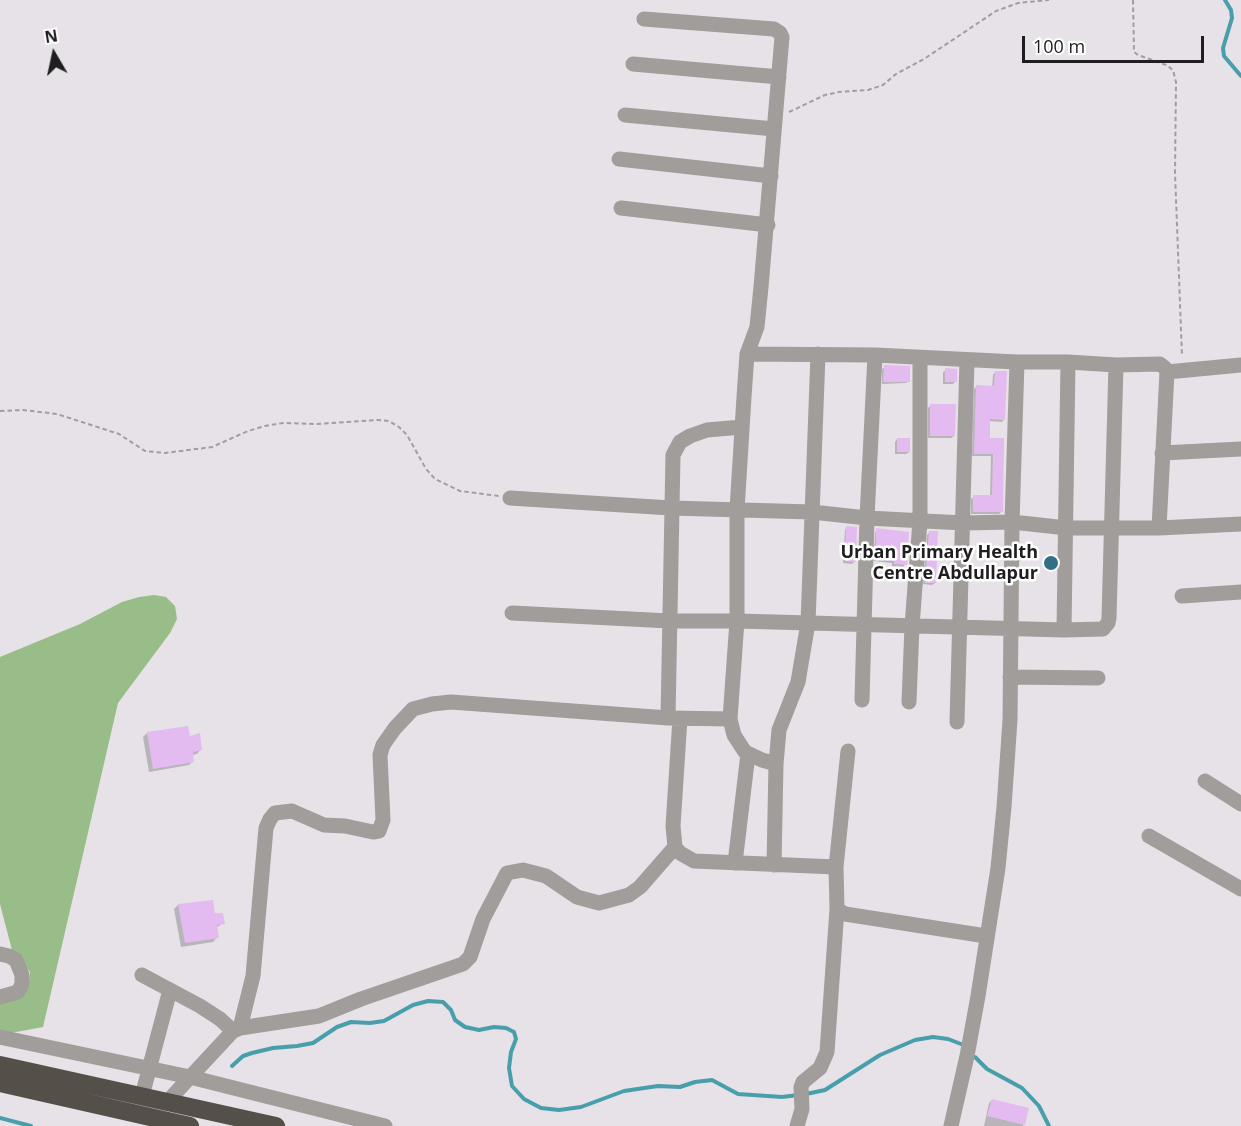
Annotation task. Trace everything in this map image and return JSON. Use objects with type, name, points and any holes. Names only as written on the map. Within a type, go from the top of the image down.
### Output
[{"type":"highway","points":[[0,1065],[276,1126]]},
{"type":"highway","points":[[0,1083],[190,1126]]},
{"type":"street","points":[[644,19],[777,30],[782,37],[768,225],[757,327],[747,354],[737,510],[737,621],[730,719],[739,745],[748,754],[776,764]]},
{"type":"street","points":[[633,64],[779,77]]},
{"type":"street","points":[[625,115],[774,123]]},
{"type":"street","points":[[620,159],[771,176]]},
{"type":"street","points":[[621,208],[768,225]]},
{"type":"street","points":[[747,354],[876,355],[1017,362],[1160,364],[1167,372],[1159,528]]},
{"type":"street","points":[[774,865],[779,730],[798,682],[808,623],[818,354]]},
{"type":"street","points":[[862,700],[867,518],[876,355]]},
{"type":"street","points":[[909,702],[920,521],[920,358]]},
{"type":"street","points":[[957,722],[967,360]]},
{"type":"street","points":[[951,1126],[967,1056],[998,868],[1004,807],[1010,720],[1012,522],[1017,362]]},
{"type":"street","points":[[1064,630],[1068,362]]},
{"type":"street","points":[[512,613],[670,621],[1103,629],[1108,623],[1113,528],[1116,365]]},
{"type":"street","points":[[1167,372],[1241,365]]},
{"type":"street","points":[[742,427],[707,430],[680,442],[672,455],[670,621],[674,718],[673,826],[675,847],[680,854],[694,861],[836,867]]},
{"type":"street","points":[[1162,453],[1241,449]]},
{"type":"street","points":[[510,498],[671,508],[812,512],[920,521],[1012,522],[1067,528],[1159,528],[1241,524]]},
{"type":"street","points":[[1182,596],[1241,592]]},
{"type":"street","points":[[1010,677],[1098,678]]},
{"type":"street","points":[[167,1102],[237,1029],[253,976],[266,828],[270,819],[275,813],[292,811],[324,825],[379,831],[383,820],[380,755],[383,745],[395,728],[413,710],[432,704],[451,702],[674,718],[730,719]]},
{"type":"street","points":[[798,1126],[803,1082],[820,1068],[827,1052],[837,909],[836,867],[848,751]]},
{"type":"street","points":[[735,863],[748,754]]},
{"type":"street","points":[[1205,781],[1241,804]]},
{"type":"street","points":[[1149,836],[1241,889]]},
{"type":"street","points":[[142,975],[237,1029],[319,1016],[463,964],[470,957],[483,919],[507,873],[523,870],[546,876],[577,897],[599,903],[629,895],[640,887],[675,847]]},
{"type":"street","points":[[837,909],[845,914],[986,936]]},
{"type":"street","points":[[0,954],[16,960],[22,975],[22,984],[18,992],[0,997]]},
{"type":"street","points":[[142,1096],[170,990]]},
{"type":"street","points":[[0,1037],[190,1077],[385,1126]]},
{"type":"path","points":[[774,123],[825,95],[876,88],[996,11],[1018,3],[1049,0]]},
{"type":"path","points":[[1133,0],[1134,52],[1138,56],[1166,65],[1173,70],[1176,82],[1175,173],[1183,371]]},
{"type":"path","points":[[0,411],[23,410],[57,414],[119,434],[145,451],[165,453],[212,447],[248,431],[283,423],[317,424],[376,420],[389,422],[399,427],[407,435],[426,469],[443,483],[460,491],[510,498]]},
{"type":"green space","points":[[154,595],[166,597],[175,606],[177,619],[170,633],[118,703],[43,1027],[0,1035],[0,1004],[29,983],[30,972],[12,950],[0,904],[0,657],[80,624],[122,602]]},
{"type":"building","points":[[884,365],[910,366],[910,382],[883,382]]},
{"type":"building","points":[[945,368],[957,369],[957,382],[945,382]]},
{"type":"building","points":[[995,371],[1007,371],[1005,420],[990,419],[990,438],[1004,438],[1003,512],[973,512],[973,495],[992,495],[993,454],[974,454],[976,385],[994,386]]},
{"type":"building","points":[[930,404],[956,404],[955,436],[930,436]]},
{"type":"building","points":[[897,438],[910,438],[910,452],[897,452]]},
{"type":"building","points":[[846,526],[857,527],[856,562],[845,561]]},
{"type":"building","points":[[876,528],[909,532],[907,565],[876,559]]},
{"type":"building","points":[[929,531],[938,531],[936,583],[925,583]]},
{"type":"building","points":[[188,726],[190,736],[200,733],[202,750],[193,752],[194,762],[153,769],[147,732]]},
{"type":"building","points":[[213,900],[215,913],[223,913],[225,924],[217,925],[219,938],[185,943],[178,904]]},
{"type":"building","points":[[992,1099],[1029,1108],[1025,1125],[987,1116]]},
{"type":"waterway","points":[[1225,0],[1231,10],[1232,18],[1223,48],[1224,56],[1241,76]]},
{"type":"waterway","points":[[232,1066],[243,1056],[252,1053],[313,1043],[337,1027],[351,1022],[384,1021],[413,1005],[428,1001],[443,1002],[451,1010],[455,1020],[465,1027],[479,1030],[494,1027],[506,1028],[514,1032],[516,1039],[511,1052],[509,1068],[512,1086],[524,1099],[541,1108],[559,1110],[581,1107],[624,1091],[658,1086],[680,1087],[712,1080],[738,1094],[782,1097],[798,1095]]},
{"type":"waterway","points":[[806,1094],[825,1090],[880,1055],[915,1040],[933,1037],[961,1044]]},
{"type":"waterway","points":[[975,1057],[987,1069],[1022,1088],[1039,1106],[1049,1126]]},
{"type":"waterway","points":[[0,1118],[31,1126]]},
{"type":"place","name":"Urban Primary Health Centre Abdullapur","points":[[1051,563]]}]
